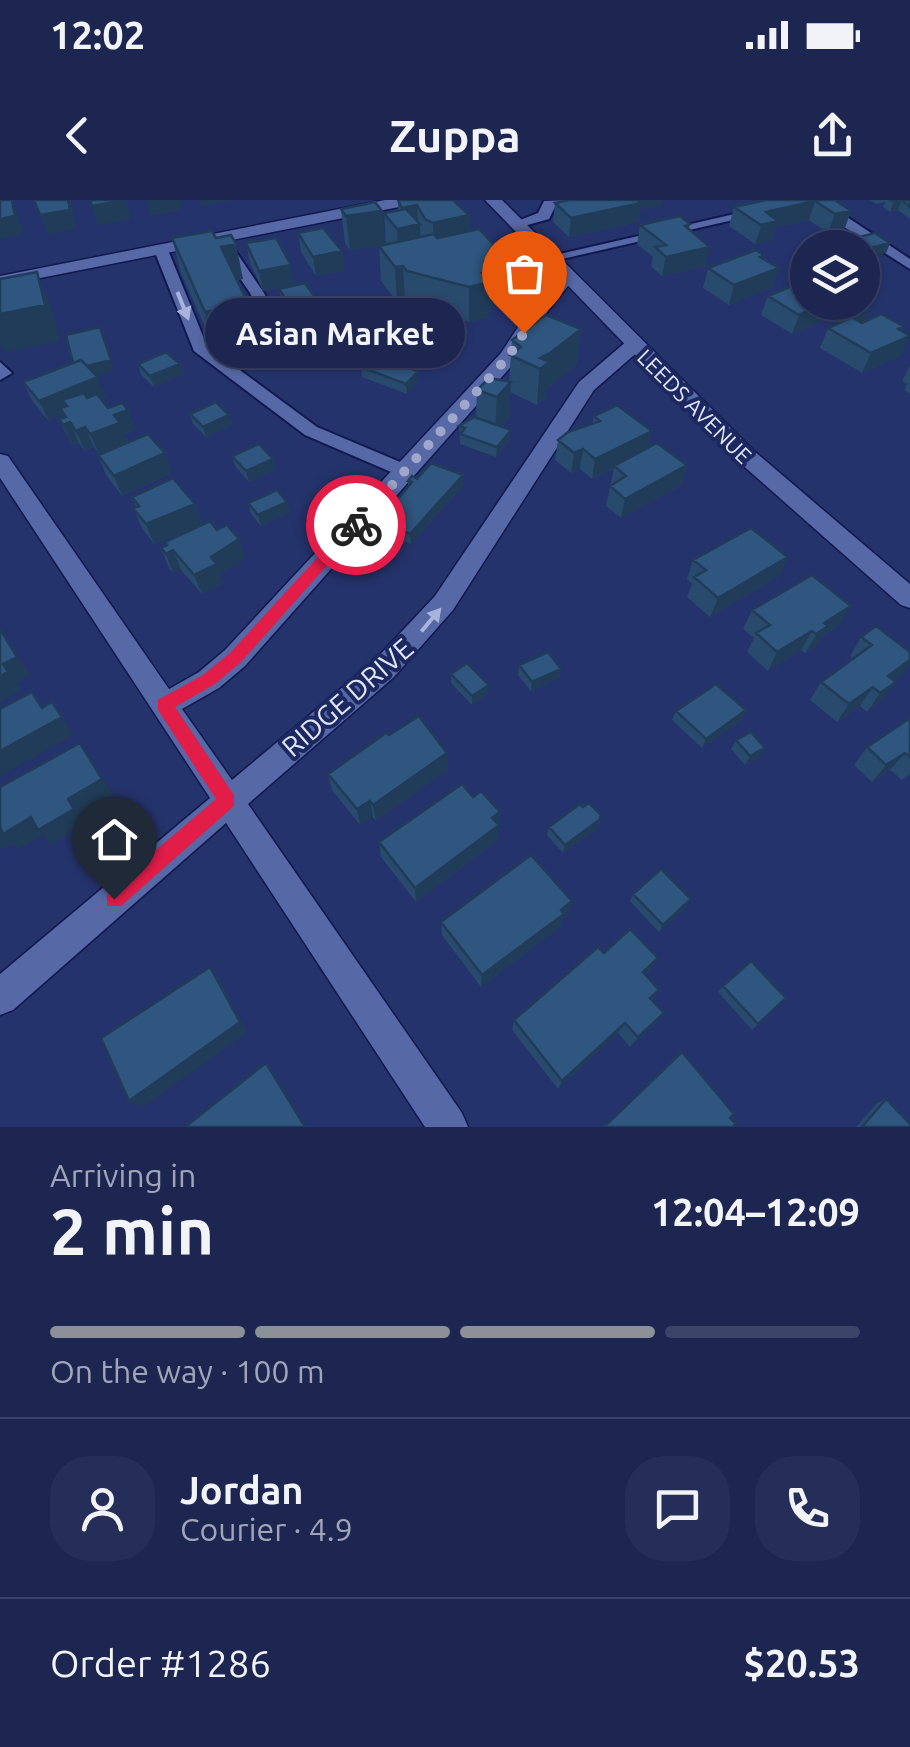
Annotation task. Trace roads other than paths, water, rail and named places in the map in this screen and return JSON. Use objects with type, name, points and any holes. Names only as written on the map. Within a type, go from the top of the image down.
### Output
[{"type":"street","points":[[0,281],[409,200]]},
{"type":"street","name":"LEEDS AVENUE","points":[[494,200],[634,345],[801,508],[910,598]]},
{"type":"street","points":[[164,705],[209,680],[236,658],[508,357],[567,276]]},
{"type":"street","name":"RIDGE DRIVE","points":[[0,997],[384,670],[444,603],[586,386],[634,345]]},
{"type":"street","points":[[0,462],[448,1127]]},
{"type":"lane","points":[[517,224],[544,216],[549,204],[564,200]]},
{"type":"lane","points":[[550,258],[814,200],[910,265]]},
{"type":"lane","points":[[212,356],[281,340],[257,293],[220,238]]},
{"type":"lane","points":[[161,250],[200,348],[311,431],[405,470]]},
{"type":"lane","points":[[0,366],[4,374],[0,374]]},
{"type":"place","name":"Asian Market","points":[[524,333]]}]
